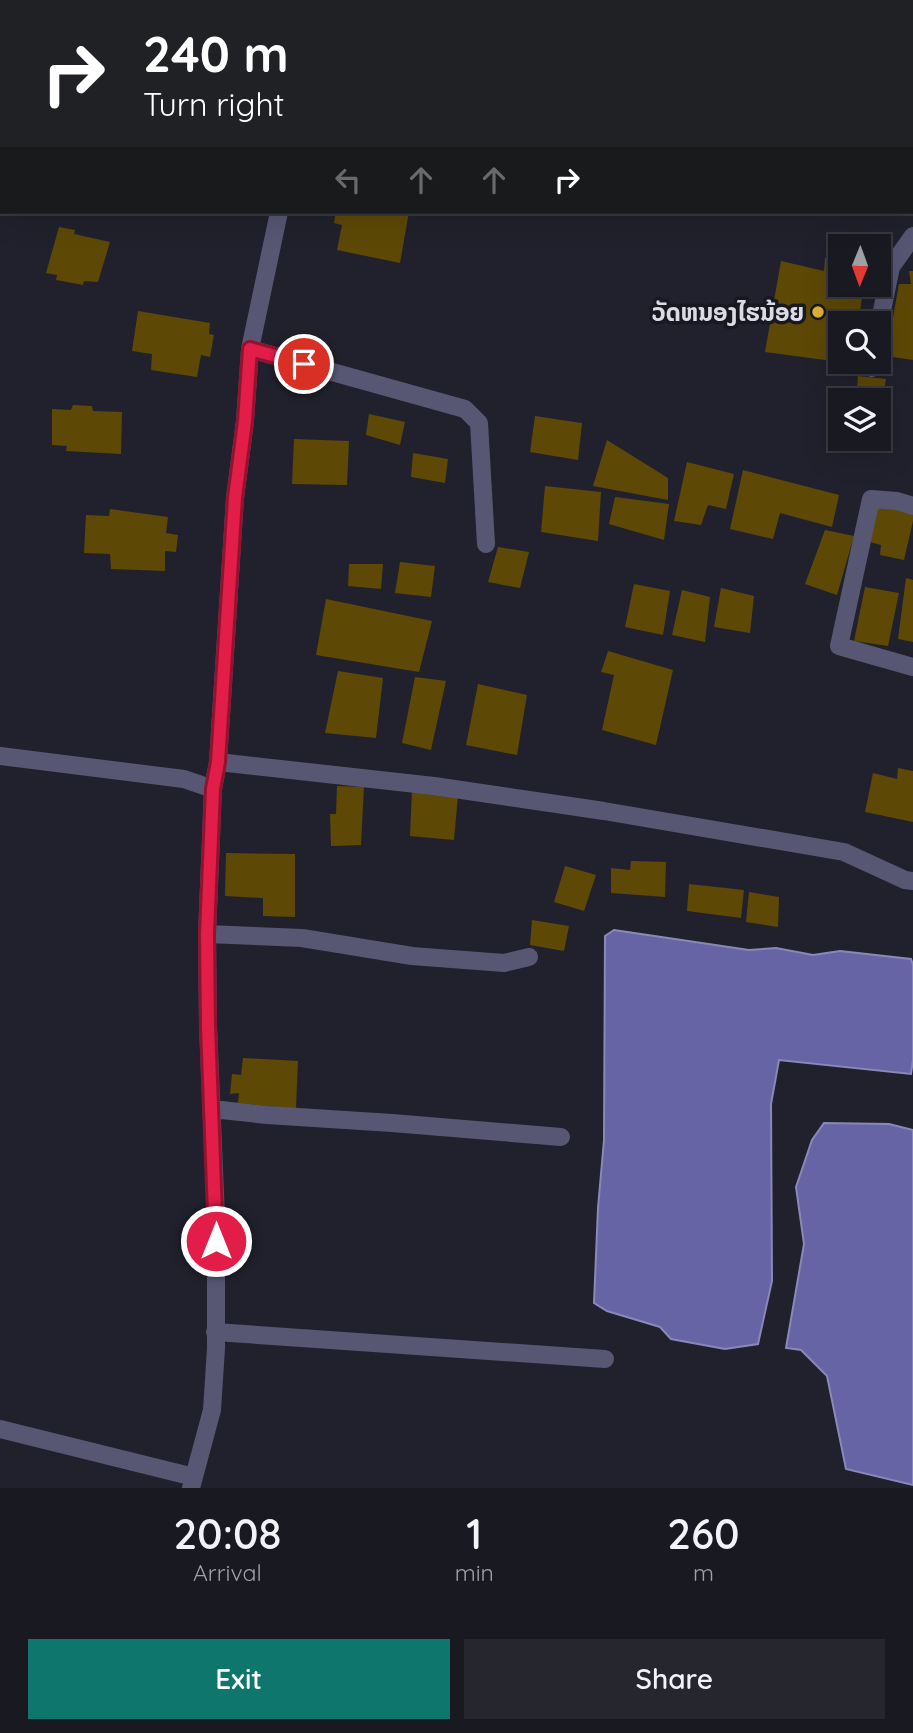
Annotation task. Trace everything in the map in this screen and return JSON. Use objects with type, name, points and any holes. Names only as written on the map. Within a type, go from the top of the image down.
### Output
[{"type":"street","points":[[0,1429],[192,1482],[212,1410],[216,1218],[207,934],[213,789],[218,762],[235,498],[245,421],[250,349],[279,214]]},
{"type":"street","points":[[882,311],[891,267],[913,236]]},
{"type":"street","points":[[250,349],[465,409],[479,423],[486,544]]},
{"type":"street","points":[[913,506],[897,501],[871,499],[839,646],[913,667]]},
{"type":"street","points":[[0,756],[184,779],[213,789]]},
{"type":"street","points":[[218,762],[434,786],[844,852],[905,880],[913,881]]},
{"type":"street","points":[[207,934],[302,938],[412,956],[504,963],[529,957]]},
{"type":"street","points":[[212,1109],[561,1137]]},
{"type":"street","points":[[215,1332],[606,1359]]},
{"type":"shaded area","points":[[614,930],[749,950],[776,948],[813,955],[840,951],[911,959],[911,1074],[779,1060],[771,1104],[772,1281],[758,1344],[725,1349],[671,1339],[660,1327],[607,1311],[594,1303],[604,1140],[605,936]]},
{"type":"shaded area","points":[[824,1123],[889,1124],[913,1130],[913,1485],[846,1469],[827,1376],[801,1350],[786,1348],[804,1244],[796,1187],[812,1140]]},
{"type":"building","points":[[336,214],[409,214],[400,263],[337,250],[342,225],[334,223]]},
{"type":"building","points":[[59,227],[75,230],[74,234],[110,242],[98,282],[84,281],[83,285],[56,280],[57,275],[46,273]]},
{"type":"building","points":[[825,258],[828,258],[828,298],[862,298],[860,311],[828,311],[828,360],[765,352],[781,261],[824,271]]},
{"type":"building","points":[[909,271],[913,271],[913,360],[891,357],[891,328],[899,284],[911,284]]},
{"type":"building","points":[[138,311],[210,323],[209,334],[214,335],[210,357],[201,355],[197,377],[151,370],[152,354],[132,351]]},
{"type":"building","points":[[858,376],[886,379],[885,388],[857,388]]},
{"type":"building","points":[[73,405],[92,406],[93,411],[122,412],[121,454],[66,451],[67,446],[52,445],[52,409],[71,410]]},
{"type":"building","points":[[369,414],[405,422],[400,445],[366,435]]},
{"type":"building","points":[[535,416],[582,423],[578,460],[530,452]]},
{"type":"building","points":[[294,439],[349,441],[347,485],[292,484]]},
{"type":"building","points":[[607,440],[668,478],[668,500],[593,486]]},
{"type":"building","points":[[413,453],[448,459],[445,483],[411,477]]},
{"type":"building","points":[[687,462],[734,474],[726,509],[708,505],[701,525],[674,521]]},
{"type":"building","points":[[743,470],[839,495],[832,527],[780,513],[773,539],[730,529]]},
{"type":"building","points":[[545,486],[601,492],[598,541],[541,532]]},
{"type":"building","points":[[615,497],[669,504],[664,540],[609,524]]},
{"type":"building","points":[[877,502],[913,508],[913,521],[904,560],[880,555],[881,545],[870,542]]},
{"type":"building","points":[[110,509],[168,517],[166,533],[178,535],[176,552],[165,551],[165,571],[111,569],[110,554],[84,553],[86,515],[109,516]]},
{"type":"building","points":[[825,530],[854,536],[837,595],[805,584]]},
{"type":"building","points":[[498,547],[529,552],[520,588],[488,582]]},
{"type":"building","points":[[400,562],[435,566],[431,597],[395,593]]},
{"type":"building","points":[[349,564],[383,564],[381,589],[348,586]]},
{"type":"building","points":[[906,578],[913,580],[913,642],[898,639]]},
{"type":"building","points":[[634,584],[670,591],[663,635],[625,627]]},
{"type":"building","points":[[865,587],[899,593],[888,646],[854,641]]},
{"type":"building","points":[[721,588],[754,596],[750,633],[714,627]]},
{"type":"building","points":[[682,590],[710,597],[705,642],[672,635]]},
{"type":"building","points":[[326,599],[432,621],[419,672],[316,655]]},
{"type":"building","points":[[608,651],[673,670],[656,745],[602,730],[614,675],[601,672]]},
{"type":"building","points":[[338,671],[383,678],[376,738],[325,733]]},
{"type":"building","points":[[415,677],[446,681],[431,750],[402,743]]},
{"type":"building","points":[[478,684],[527,695],[517,755],[466,745]]},
{"type":"building","points":[[898,768],[913,771],[913,822],[865,812],[873,773],[897,779]]},
{"type":"building","points":[[337,786],[364,787],[361,845],[331,846],[330,814],[336,814]]},
{"type":"building","points":[[412,790],[458,795],[454,840],[410,836]]},
{"type":"building","points":[[226,853],[295,854],[295,917],[263,916],[263,898],[225,896]]},
{"type":"building","points":[[631,861],[666,862],[665,897],[611,893],[611,868],[630,870]]},
{"type":"building","points":[[565,866],[596,875],[584,911],[554,902]]},
{"type":"building","points":[[689,884],[744,890],[741,918],[687,911]]},
{"type":"building","points":[[749,892],[779,897],[778,927],[746,922]]},
{"type":"building","points":[[532,920],[569,926],[564,951],[530,945]]},
{"type":"building","points":[[243,1058],[298,1061],[296,1109],[238,1103],[239,1093],[230,1094],[232,1074],[241,1075]]},
{"type":"place","name":"ວັດຫນອງໄຮນ້ອຍ","points":[[818,312]]},
{"type":"route","points":[[216,1241],[207,934],[213,789],[218,762],[235,498],[245,421],[250,349],[304,364]]}]
